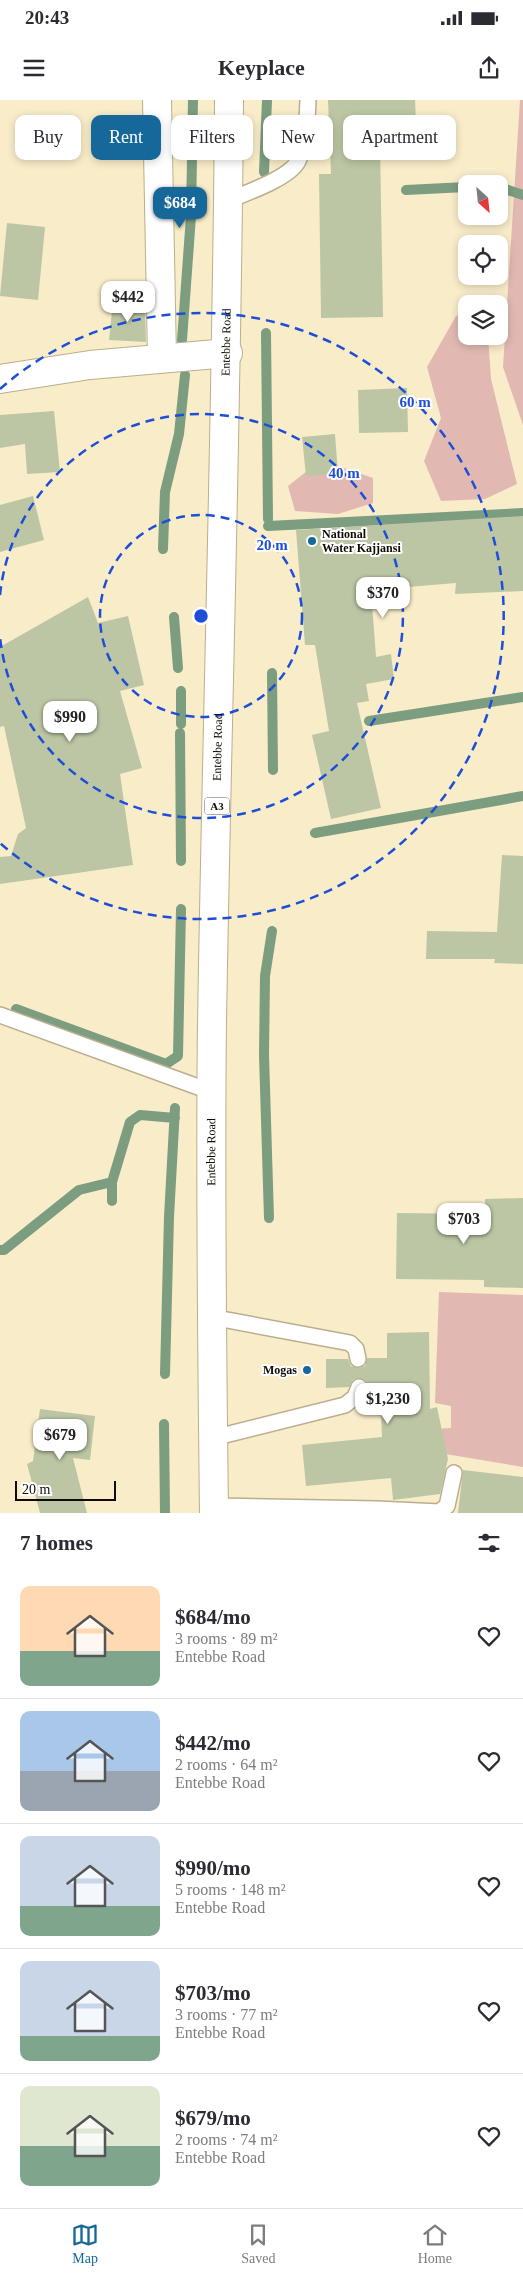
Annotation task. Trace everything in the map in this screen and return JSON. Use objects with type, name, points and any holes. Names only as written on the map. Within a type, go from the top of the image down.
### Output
[{"type":"main road","points":[[157,100],[162,358]]},
{"type":"main road","name":"Entebbe Road","points":[[214,1509],[211,1317],[212,1092],[228,353],[230,100]]},
{"type":"main road","points":[[0,378],[90,365],[228,353]]},
{"type":"lane","points":[[229,200],[276,180],[298,162],[307,127],[308,100]]},
{"type":"lane","points":[[0,1015],[212,1092]]},
{"type":"lane","points":[[211,1317],[350,1343],[356,1350],[358,1359]]},
{"type":"lane","points":[[213,1438],[345,1405],[355,1397],[358,1387]]},
{"type":"lane","points":[[214,1509],[377,1509],[439,1512],[447,1506],[454,1473]]},
{"type":"shaded area","points":[[520,100],[523,100],[523,425],[503,367],[504,345],[508,345],[508,295]]},
{"type":"shaded area","points":[[458,315],[458,345],[489,345],[491,379],[517,484],[485,499],[441,501],[424,461],[441,418],[427,367]]},
{"type":"shaded area","points":[[321,460],[373,478],[373,503],[338,514],[295,511],[288,486]]},
{"type":"shaded area","points":[[439,1292],[523,1295],[523,1467],[433,1452],[434,1429],[451,1428],[451,1406],[435,1403]]},
{"type":"building","points":[[328,100],[415,100],[416,115],[343,115],[343,160],[380,160],[383,317],[321,318],[319,174],[331,174],[330,160],[333,160],[333,115],[329,115]]},
{"type":"building","points":[[7,223],[45,227],[38,300],[0,296]]},
{"type":"building","points":[[113,302],[145,305],[146,342],[109,340]]},
{"type":"building","points":[[407,388],[408,432],[359,433],[358,390]]},
{"type":"building","points":[[54,411],[60,472],[27,474],[25,444],[0,448],[0,415]]},
{"type":"building","points":[[335,434],[338,474],[306,476],[302,437]]},
{"type":"building","points":[[33,496],[44,540],[0,552],[0,505]]},
{"type":"building","points":[[523,516],[523,591],[455,594],[456,583],[371,590],[376,657],[391,654],[394,679],[366,684],[369,701],[357,703],[381,808],[331,819],[312,735],[329,731],[315,645],[305,645],[296,530]]},
{"type":"building","points":[[88,597],[98,623],[128,616],[144,685],[120,691],[142,768],[120,774],[133,865],[0,884],[0,857],[11,856],[18,834],[26,828],[4,726],[0,727],[0,647]]},
{"type":"building","points":[[502,855],[523,856],[523,964],[494,963],[495,959],[426,959],[427,931],[497,932]]},
{"type":"building","points":[[523,1198],[523,1288],[484,1287],[484,1280],[396,1279],[397,1213],[485,1214],[485,1199]]},
{"type":"building","points":[[429,1332],[430,1409],[437,1407],[448,1459],[440,1494],[393,1500],[391,1478],[306,1486],[302,1445],[382,1437],[380,1387],[368,1387],[366,1381],[358,1378],[353,1380],[349,1387],[326,1388],[326,1359],[348,1359],[351,1366],[360,1368],[365,1366],[367,1358],[387,1358],[387,1333]]},
{"type":"building","points":[[40,1409],[95,1416],[90,1460],[73,1458],[87,1513],[40,1513],[27,1464],[33,1461]]},
{"type":"building","points":[[463,1470],[523,1477],[523,1513],[458,1513]]},
{"type":"waterway","points":[[182,340],[191,216],[193,100]]},
{"type":"waterway","points":[[264,172],[267,100]]},
{"type":"waterway","points":[[406,190],[458,187]]},
{"type":"waterway","points":[[508,190],[523,195]]},
{"type":"waterway","points":[[266,333],[268,519]]},
{"type":"waterway","points":[[163,549],[165,492],[179,434],[185,375]]},
{"type":"waterway","points":[[268,526],[523,513]]},
{"type":"waterway","points":[[174,617],[178,668]]},
{"type":"waterway","points":[[272,673],[273,770]]},
{"type":"waterway","points":[[181,691],[181,724]]},
{"type":"waterway","points":[[369,721],[523,697]]},
{"type":"waterway","points":[[180,733],[181,861]]},
{"type":"waterway","points":[[315,833],[523,796]]},
{"type":"waterway","points":[[16,1009],[166,1064],[178,1056],[181,909]]},
{"type":"waterway","points":[[269,1218],[264,1055],[265,976],[272,931]]},
{"type":"waterway","points":[[165,1374],[169,1217],[175,1108]]},
{"type":"waterway","points":[[112,1201],[112,1182],[130,1122],[140,1115],[175,1118]]},
{"type":"waterway","points":[[0,1250],[4,1250],[79,1190],[112,1182]]},
{"type":"waterway","points":[[164,1424],[165,1513]]},
{"type":"place","name":"National Water Kajjansi","points":[[312,541]]},
{"type":"place","name":"Mogas","points":[[307,1370]]}]
